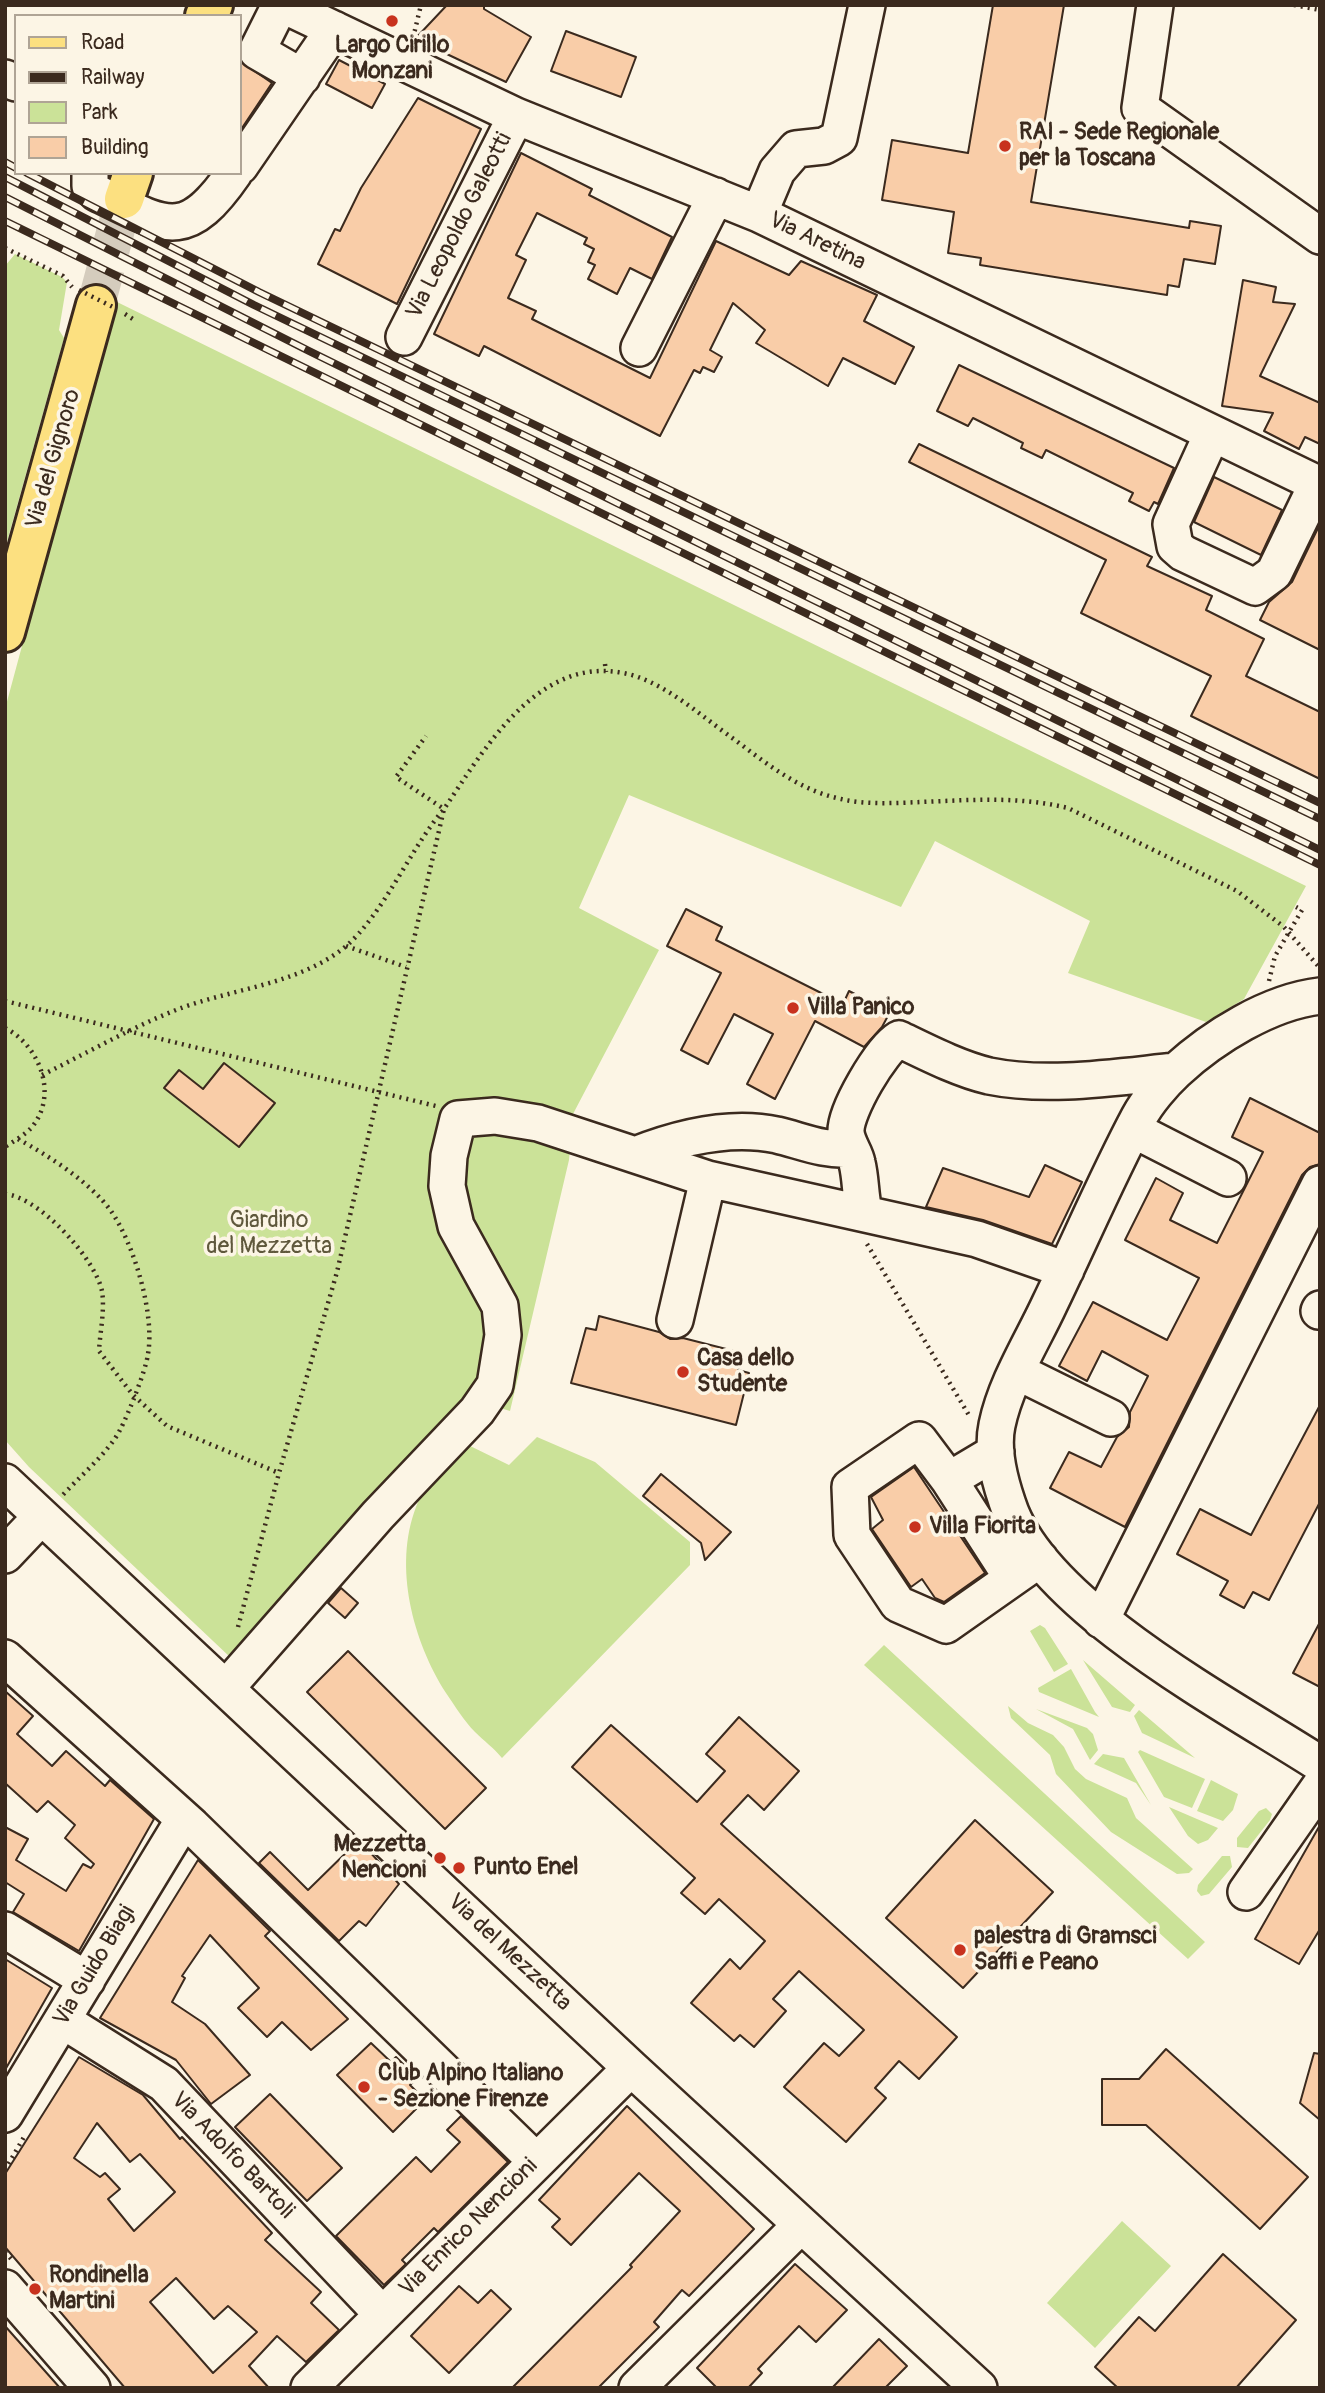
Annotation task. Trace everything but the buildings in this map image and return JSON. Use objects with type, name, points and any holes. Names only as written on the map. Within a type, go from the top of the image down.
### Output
[{"type":"main road","name":"Via del Gignoro","points":[[7,621],[91,299]]},
{"type":"street","points":[[759,214],[777,171],[796,149],[824,146],[839,138],[867,5]]},
{"type":"street","points":[[1155,5],[1140,108],[1320,236]]},
{"type":"street","points":[[242,163],[302,77],[301,12]]},
{"type":"street","points":[[301,12],[257,51],[302,77]]},
{"type":"street","name":"Via Aretina","points":[[301,12],[516,116],[759,214],[1319,485]]},
{"type":"street","name":"Via Leopoldo Galeotti","points":[[404,337],[516,116]]},
{"type":"street","points":[[90,175],[90,186],[97,192],[150,218],[176,223],[198,217],[219,195],[233,175]]},
{"type":"street","points":[[639,348],[716,197]]},
{"type":"street","points":[[1212,434],[1171,524],[1175,546],[1183,553],[1255,587],[1274,573],[1319,485]]},
{"type":"street","points":[[1026,1569],[996,1446],[1002,1408],[1139,1116],[1176,1071],[1213,1043],[1286,1004],[1320,996]]},
{"type":"street","points":[[864,1211],[856,1158],[850,1149],[846,1130],[858,1097],[890,1045],[899,1039],[988,1075],[1041,1080],[1176,1071]]},
{"type":"street","points":[[227,1687],[378,1515],[477,1411],[495,1385],[503,1335],[500,1306],[456,1226],[447,1186],[449,1156],[457,1119],[495,1116],[538,1123],[708,1179],[836,1210],[864,1211],[977,1239],[1066,1270]]},
{"type":"street","points":[[1134,1130],[1228,1178]]},
{"type":"street","points":[[635,1155],[710,1134],[741,1132],[776,1135],[835,1150],[850,1149]]},
{"type":"street","points":[[675,1320],[708,1179]]},
{"type":"street","points":[[1101,1620],[1320,1184]]},
{"type":"street","points":[[1017,1372],[1111,1418]]},
{"type":"street","points":[[1026,1569],[946,1625],[898,1604],[852,1535],[850,1487],[919,1440],[949,1480],[1026,1569],[1056,1579],[1101,1620],[1320,1764]]},
{"type":"street","points":[[949,1480],[996,1446]]},
{"type":"street","name":"Via del Mezzetta","points":[[5,1482],[50,1508],[227,1687],[973,2386]]},
{"type":"street","points":[[5,1555],[50,1508]]},
{"type":"street","points":[[5,1658],[184,1819],[536,2161]]},
{"type":"street","points":[[1246,1892],[1320,1786]]},
{"type":"street","name":"Via Guido Biagi","points":[[5,2114],[184,1819]]},
{"type":"street","points":[[5,1930],[87,1980]]},
{"type":"street","name":"Via Adolfo Bartoli","points":[[62,2020],[164,2084],[382,2314]]},
{"type":"street","name":"Via Enrico Nencioni","points":[[309,2388],[631,2068]]},
{"type":"street","points":[[636,2388],[800,2226]]},
{"type":"street","points":[[5,2288],[92,2388]]},
{"type":"path","points":[[413,40],[421,5]]},
{"type":"path","points":[[1294,5],[1320,10]]},
{"type":"path","points":[[5,248],[63,275],[91,299]]},
{"type":"path","points":[[605,664],[606,672]]},
{"type":"path","points":[[42,1075],[171,1012],[293,974],[346,946],[372,915],[422,834],[444,809],[488,744],[520,708],[551,684],[594,672],[623,673],[675,698],[803,787],[843,800],[896,803],[996,799],[1039,801],[1068,808],[1237,891],[1289,932],[1320,969]]},
{"type":"path","points":[[426,736],[396,777],[444,809]]},
{"type":"path","points":[[232,1633],[239,1626],[279,1473],[337,1272],[444,809]]},
{"type":"path","points":[[1270,987],[1269,977],[1275,956],[1302,910],[1296,907]]},
{"type":"path","points":[[346,946],[406,967]]},
{"type":"path","points":[[5,1002],[433,1105],[457,1119]]},
{"type":"path","points":[[5,1028],[30,1048],[42,1075],[44,1093],[41,1111],[32,1126],[5,1147]]},
{"type":"path","points":[[18,1139],[54,1159],[110,1209],[124,1234],[137,1269],[148,1321],[148,1355],[120,1431],[50,1508]]},
{"type":"path","points":[[5,1194],[16,1195],[40,1210],[89,1261],[102,1290],[99,1351],[133,1395],[167,1426],[279,1473]]},
{"type":"path","points":[[864,1211],[867,1243],[982,1437],[996,1446]]},
{"type":"green space","points":[[15,254],[67,282],[59,330],[64,338],[5,549],[5,266]]},
{"type":"green space","name":"Giardino del Mezzetta","points":[[115,301],[1306,886],[1244,999],[1206,1022],[1068,973],[1090,921],[935,841],[901,907],[629,795],[579,908],[659,950],[573,1114],[569,1160],[510,1411],[474,1400],[231,1658],[29,1467],[5,1440],[5,709]]},
{"type":"green space","points":[[537,1437],[595,1462],[690,1542],[690,1565],[502,1758],[467,1723],[434,1673],[416,1627],[410,1603],[406,1554],[409,1530],[420,1498],[437,1473],[464,1443],[509,1465]]},
{"type":"green space","points":[[1040,1625],[1045,1628],[1068,1664],[1054,1672],[1030,1631]]},
{"type":"green space","points":[[884,1645],[1205,1942],[1188,1959],[864,1665]]},
{"type":"green space","points":[[1083,1660],[1135,1705],[1130,1712],[1112,1707]]},
{"type":"green space","points":[[1071,1669],[1099,1717],[1039,1692],[1038,1688]]},
{"type":"green space","points":[[1008,1706],[1028,1723],[1053,1735],[1064,1747],[1075,1769],[1086,1779],[1127,1798],[1136,1818],[1193,1869],[1189,1873],[1177,1874],[1111,1832],[1056,1774],[1050,1755],[1011,1718]]},
{"type":"green space","points":[[1036,1709],[1087,1728],[1093,1734],[1098,1750],[1090,1760],[1073,1729]]},
{"type":"green space","points":[[1139,1710],[1195,1758],[1142,1733],[1134,1716]]},
{"type":"green space","points":[[1140,1750],[1205,1779],[1192,1808],[1164,1797],[1138,1752]]},
{"type":"green space","points":[[1103,1754],[1124,1758],[1151,1805],[1136,1783],[1094,1764]]},
{"type":"green space","points":[[1211,1780],[1238,1794],[1233,1810],[1223,1821],[1197,1811]]},
{"type":"green space","points":[[1169,1807],[1218,1828],[1208,1840],[1198,1844],[1188,1836]]},
{"type":"green space","points":[[1266,1808],[1272,1814],[1270,1820],[1248,1848],[1237,1847],[1237,1838],[1259,1811]]},
{"type":"green space","points":[[1222,1856],[1230,1856],[1232,1867],[1209,1894],[1201,1896],[1197,1891],[1198,1885]]},
{"type":"green space","points":[[1122,2221],[1171,2266],[1095,2348],[1047,2303]]},
{"type":"tunnel","points":[[96,305],[124,199]]},
{"type":"railway","points":[[5,162],[14,167]]},
{"type":"railway","points":[[31,175],[259,292],[1320,803]]},
{"type":"railway","points":[[5,177],[254,305],[1320,819]]},
{"type":"railway","points":[[5,197],[307,350],[1320,850]]},
{"type":"railway","points":[[5,221],[1320,865]]},
{"type":"place","name":"Largo Cirillo Monzani","points":[[392,21]]},
{"type":"place","name":"RAI - Sede Regionale per la Toscana","points":[[1005,146]]},
{"type":"place","name":"Villa Panico","points":[[793,1008]]},
{"type":"place","name":"Casa dello Studente","points":[[683,1372]]},
{"type":"place","name":"Villa Fiorita","points":[[915,1527]]},
{"type":"place","name":"Mezzetta Nencioni","points":[[440,1858]]},
{"type":"place","name":"Punto Enel","points":[[459,1868]]},
{"type":"place","name":"palestra di Gramsci Saffi e Peano","points":[[960,1950]]},
{"type":"place","name":"Club Alpino Italiano - Sezione Firenze","points":[[364,2087]]},
{"type":"place","name":"Rondinella Martini","points":[[35,2289]]}]
